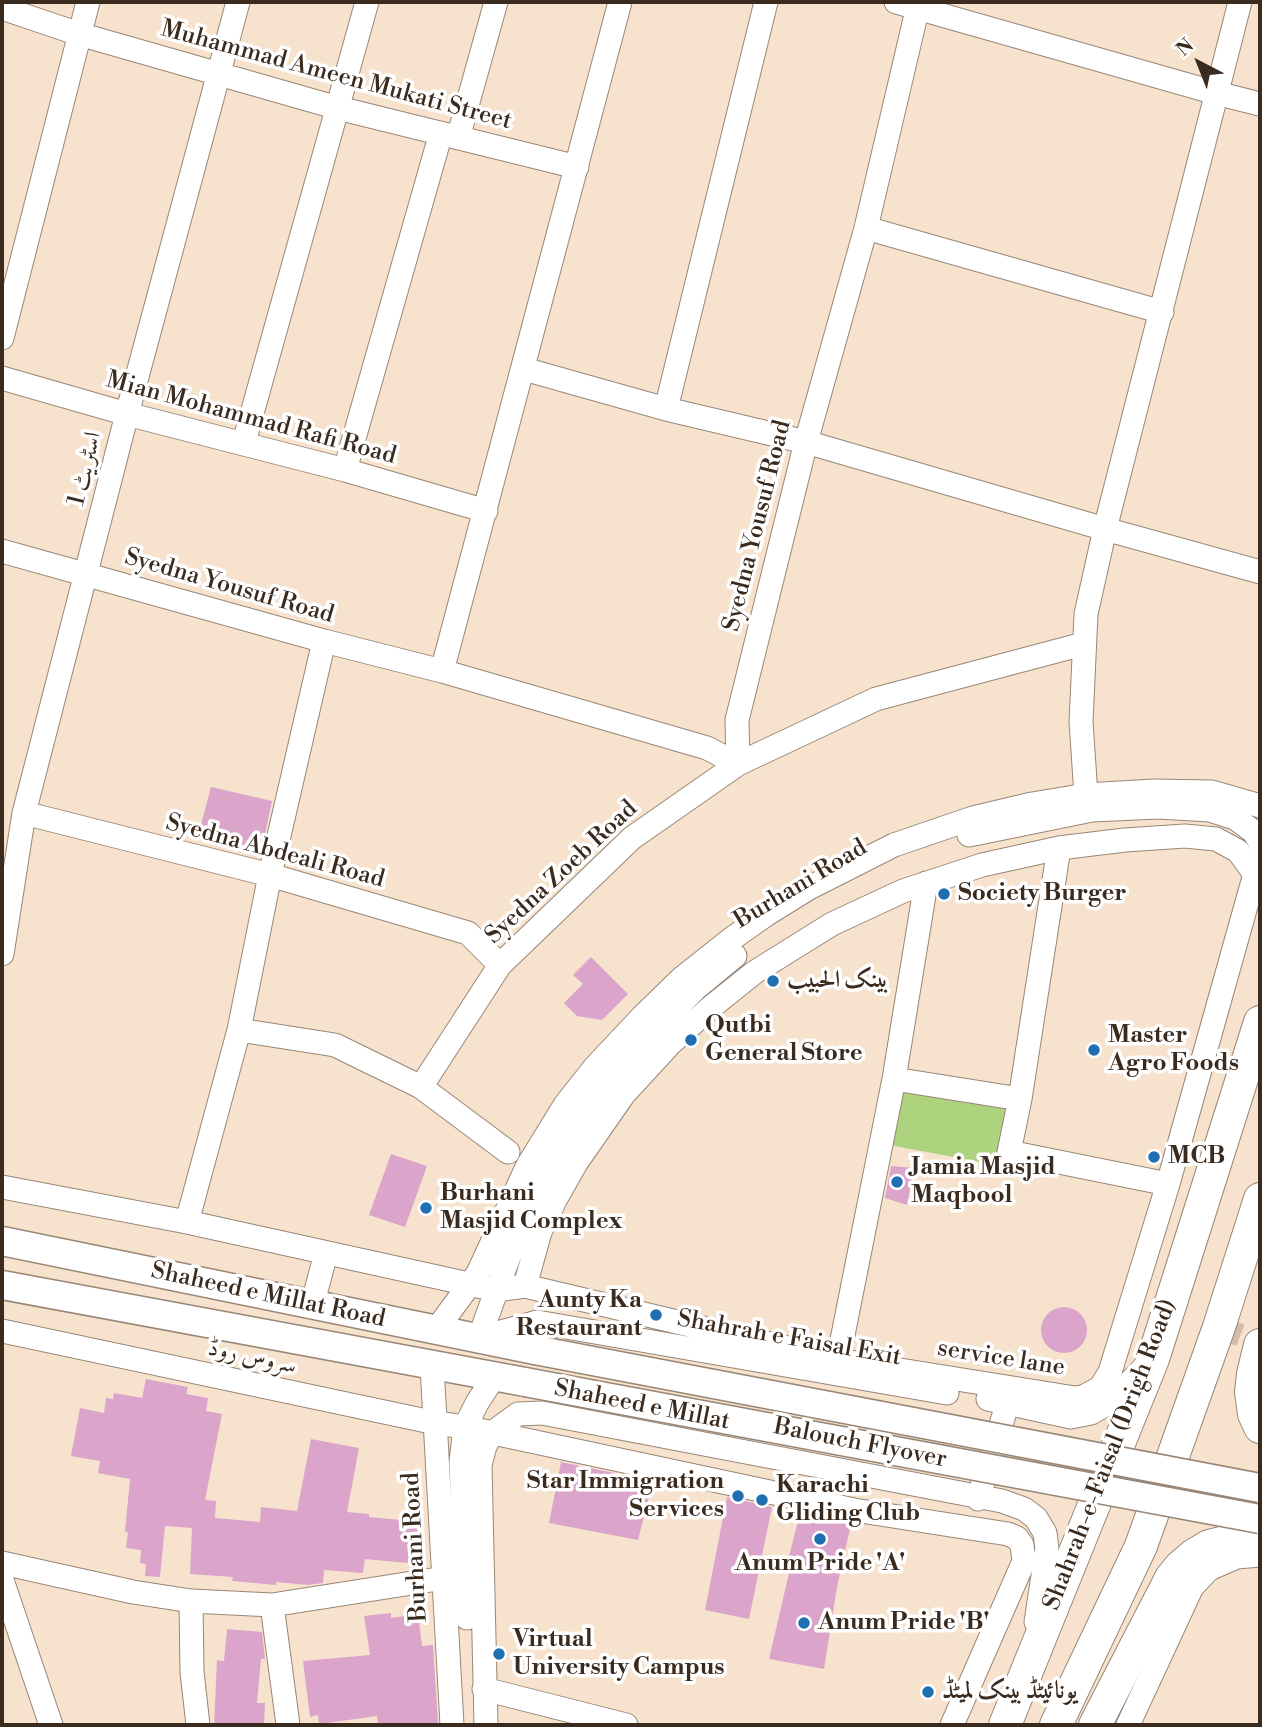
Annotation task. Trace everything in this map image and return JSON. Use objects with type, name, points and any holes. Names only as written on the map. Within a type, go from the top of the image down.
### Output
[{"type":"highway","name":"Shahrah-e-Faisal (Drigh Road)","points":[[1005,1725],[1153,1359],[1260,1022]]},
{"type":"highway","points":[[1056,1725],[1141,1546],[1219,1327],[1260,1199]]},
{"type":"highway","points":[[1260,1345],[1251,1392],[1254,1414],[1260,1427]]},
{"type":"highway","points":[[1095,1725],[1171,1578],[1180,1567],[1209,1546],[1229,1541],[1260,1542]]},
{"type":"main road","name":"Shaheed e Millat Road","points":[[5,1264],[318,1307],[535,1350]]},
{"type":"main road","name":"Shaheed e Millat Road","points":[[5,1264],[305,1343],[459,1371]]},
{"type":"main road","name":"Balouch Flyover","points":[[535,1350],[1260,1488]]},
{"type":"main road","name":"Balouch Flyover","points":[[459,1371],[1260,1519]]},
{"type":"street","points":[[2,338],[88,2]]},
{"type":"street","name":"اسٹریٹ 1","points":[[2,954],[24,813],[127,414],[239,2]]},
{"type":"street","points":[[244,442],[367,2]]},
{"type":"street","points":[[345,470],[449,136],[496,2]]},
{"type":"street","points":[[442,671],[620,2]]},
{"type":"street","points":[[666,409],[766,2]]},
{"type":"street","points":[[1086,795],[1081,722],[1086,614],[1105,529],[1240,2]]},
{"type":"street","points":[[911,4],[1260,104]]},
{"type":"street","name":"Syedna Yousuf Road","points":[[2,551],[324,641],[442,671],[707,748],[737,764],[737,720],[806,442],[866,228],[911,4]]},
{"type":"street","name":"Muhammad Ameen Mukati Street","points":[[2,8],[79,34],[338,108],[577,167]]},
{"type":"street","points":[[866,228],[1161,312]]},
{"type":"street","points":[[524,369],[666,409],[806,442],[1260,572]]},
{"type":"street","name":"Mian Mohammad Rafi Road","points":[[2,378],[127,414],[244,442],[486,511]]},
{"type":"street","points":[[187,1222],[239,1030],[270,875],[324,641]]},
{"type":"street","name":"Syedna Zoeb Road","points":[[421,1087],[500,965],[632,838],[737,764],[876,699],[1083,644]]},
{"type":"street","points":[[436,1330],[484,1263],[528,1165],[565,1105],[595,1067],[682,978],[730,940],[809,888],[894,845],[973,818],[1032,804],[1086,795],[1154,791],[1212,792],[1260,806]]},
{"type":"street","name":"Burhani Road","points":[[479,1338],[528,1205],[540,1181],[568,1136],[609,1080],[695,989],[737,954],[817,900],[900,858],[974,834],[1092,810],[1158,807],[1210,810],[1247,825],[1260,842]]},
{"type":"street","name":"Syedna Abdeali Road","points":[[24,813],[270,875],[468,933],[500,965]]},
{"type":"street","points":[[525,1286],[540,1232],[576,1163],[624,1094],[670,1044],[755,972],[791,947],[843,919],[926,883],[982,865],[1059,848],[1146,838],[1200,837],[1227,844],[1246,860],[1257,865]]},
{"type":"street","points":[[1059,848],[1020,1099],[1009,1152],[1168,1184]]},
{"type":"street","name":"service lane","points":[[2,1187],[187,1222],[496,1290],[525,1286],[838,1360],[1075,1398],[1091,1395],[1100,1388],[1110,1372],[1168,1184],[1257,865]]},
{"type":"street","points":[[838,1360],[894,1079],[926,883]]},
{"type":"street","points":[[239,1030],[335,1045],[421,1087],[508,1152]]},
{"type":"street","points":[[894,1079],[1020,1099]]},
{"type":"street","points":[[318,1307],[326,1253]]},
{"type":"street","name":"Shahrah e Faisal Exit","points":[[479,1338],[537,1322],[1008,1402],[1071,1416],[1091,1413],[1110,1402],[1153,1359]]},
{"type":"street","name":"سروس روڈ","points":[[2,1331],[492,1433]]},
{"type":"street","name":"Burhani Road","points":[[432,1366],[452,1725]]},
{"type":"street","name":"Burhani Road","points":[[471,1725],[461,1462],[465,1426],[494,1377]]},
{"type":"street","points":[[978,1499],[1008,1402]]},
{"type":"street","name":"Shaheed e Millat","points":[[492,1433],[519,1414],[542,1413],[1002,1502],[1024,1509],[1036,1518],[1045,1533],[1047,1549],[1040,1603],[1022,1686]]},
{"type":"street","points":[[486,1725],[480,1465],[492,1433],[854,1510],[1008,1534],[1017,1538],[1024,1552],[1022,1568],[952,1725]]},
{"type":"street","points":[[1128,1725],[1192,1587],[1209,1569],[1237,1557],[1260,1555]]},
{"type":"street","points":[[2,1563],[133,1592],[191,1601],[272,1605],[444,1578]]},
{"type":"street","points":[[2,1580],[51,1725]]},
{"type":"street","points":[[191,1601],[192,1672],[198,1725]]},
{"type":"street","points":[[272,1605],[288,1725]]},
{"type":"street","points":[[484,1689],[626,1725]]},
{"type":"green space","points":[[900,1086],[1013,1106],[1002,1166],[889,1145]]},
{"type":"building","points":[[211,787],[272,801],[260,858],[198,836]]},
{"type":"building","points":[[591,957],[628,994],[602,1020],[577,1016],[564,1003],[583,984],[573,975]]},
{"type":"building","points":[[391,1154],[427,1166],[405,1227],[369,1215]]},
{"type":"building","name":"Jamia Masjid Maqbool","points":[[891,1166],[914,1168],[907,1205],[885,1198]]},
{"type":"building","points":[[1064,1307],[1080,1314],[1087,1330],[1080,1346],[1064,1353],[1048,1346],[1041,1330],[1048,1314]]},
{"type":"building","points":[[146,1379],[188,1387],[186,1394],[208,1398],[206,1411],[222,1414],[205,1500],[216,1501],[215,1518],[260,1522],[261,1507],[297,1511],[311,1439],[359,1448],[347,1512],[422,1522],[418,1564],[365,1559],[363,1573],[324,1570],[323,1583],[308,1585],[232,1581],[233,1577],[190,1574],[192,1528],[165,1526],[160,1577],[145,1576],[146,1564],[140,1563],[141,1550],[126,1548],[130,1479],[98,1473],[100,1461],[71,1456],[80,1408],[104,1413],[106,1398],[113,1399],[114,1393],[142,1398]]},
{"type":"building","points":[[561,1462],[653,1481],[638,1540],[549,1523]]},
{"type":"building","points":[[727,1497],[772,1507],[749,1619],[705,1610]]},
{"type":"building","points":[[800,1513],[851,1524],[837,1587],[824,1669],[769,1659],[790,1569],[786,1568]]},
{"type":"building","points":[[391,1613],[391,1618],[418,1614],[422,1646],[433,1645],[438,1723],[378,1725],[377,1716],[319,1724],[318,1715],[310,1717],[303,1661],[370,1655],[364,1616]]},
{"type":"building","points":[[227,1629],[262,1632],[265,1659],[261,1659],[257,1703],[265,1703],[264,1725],[214,1725],[217,1660],[224,1661]]},
{"type":"tunnel","points":[[1219,1327],[1260,1343]]},
{"type":"place","name":"Society Burger","points":[[944,894]]},
{"type":"place","name":"بينک الحبيب","points":[[773,981]]},
{"type":"place","name":"Qutbi General Store","points":[[691,1040]]},
{"type":"place","name":"Master Agro Foods","points":[[1094,1050]]},
{"type":"place","name":"MCB","points":[[1154,1157]]},
{"type":"place","name":"Jamia Masjid Maqbool","points":[[897,1182]]},
{"type":"place","name":"Burhani Masjid Complex","points":[[426,1208]]},
{"type":"place","name":"Aunty Ka Restaurant","points":[[656,1315]]},
{"type":"place","name":"Star Immigration Services","points":[[738,1496]]},
{"type":"place","name":"Karachi Gliding Club","points":[[762,1500]]},
{"type":"place","name":"Anum Pride 'A'","points":[[820,1539]]},
{"type":"place","name":"Anum Pride 'B'","points":[[804,1623]]},
{"type":"place","name":"Virtual University Campus","points":[[499,1654]]},
{"type":"place","name":"یونائیٹڈ بینک لمیٹڈ","points":[[928,1692]]}]
